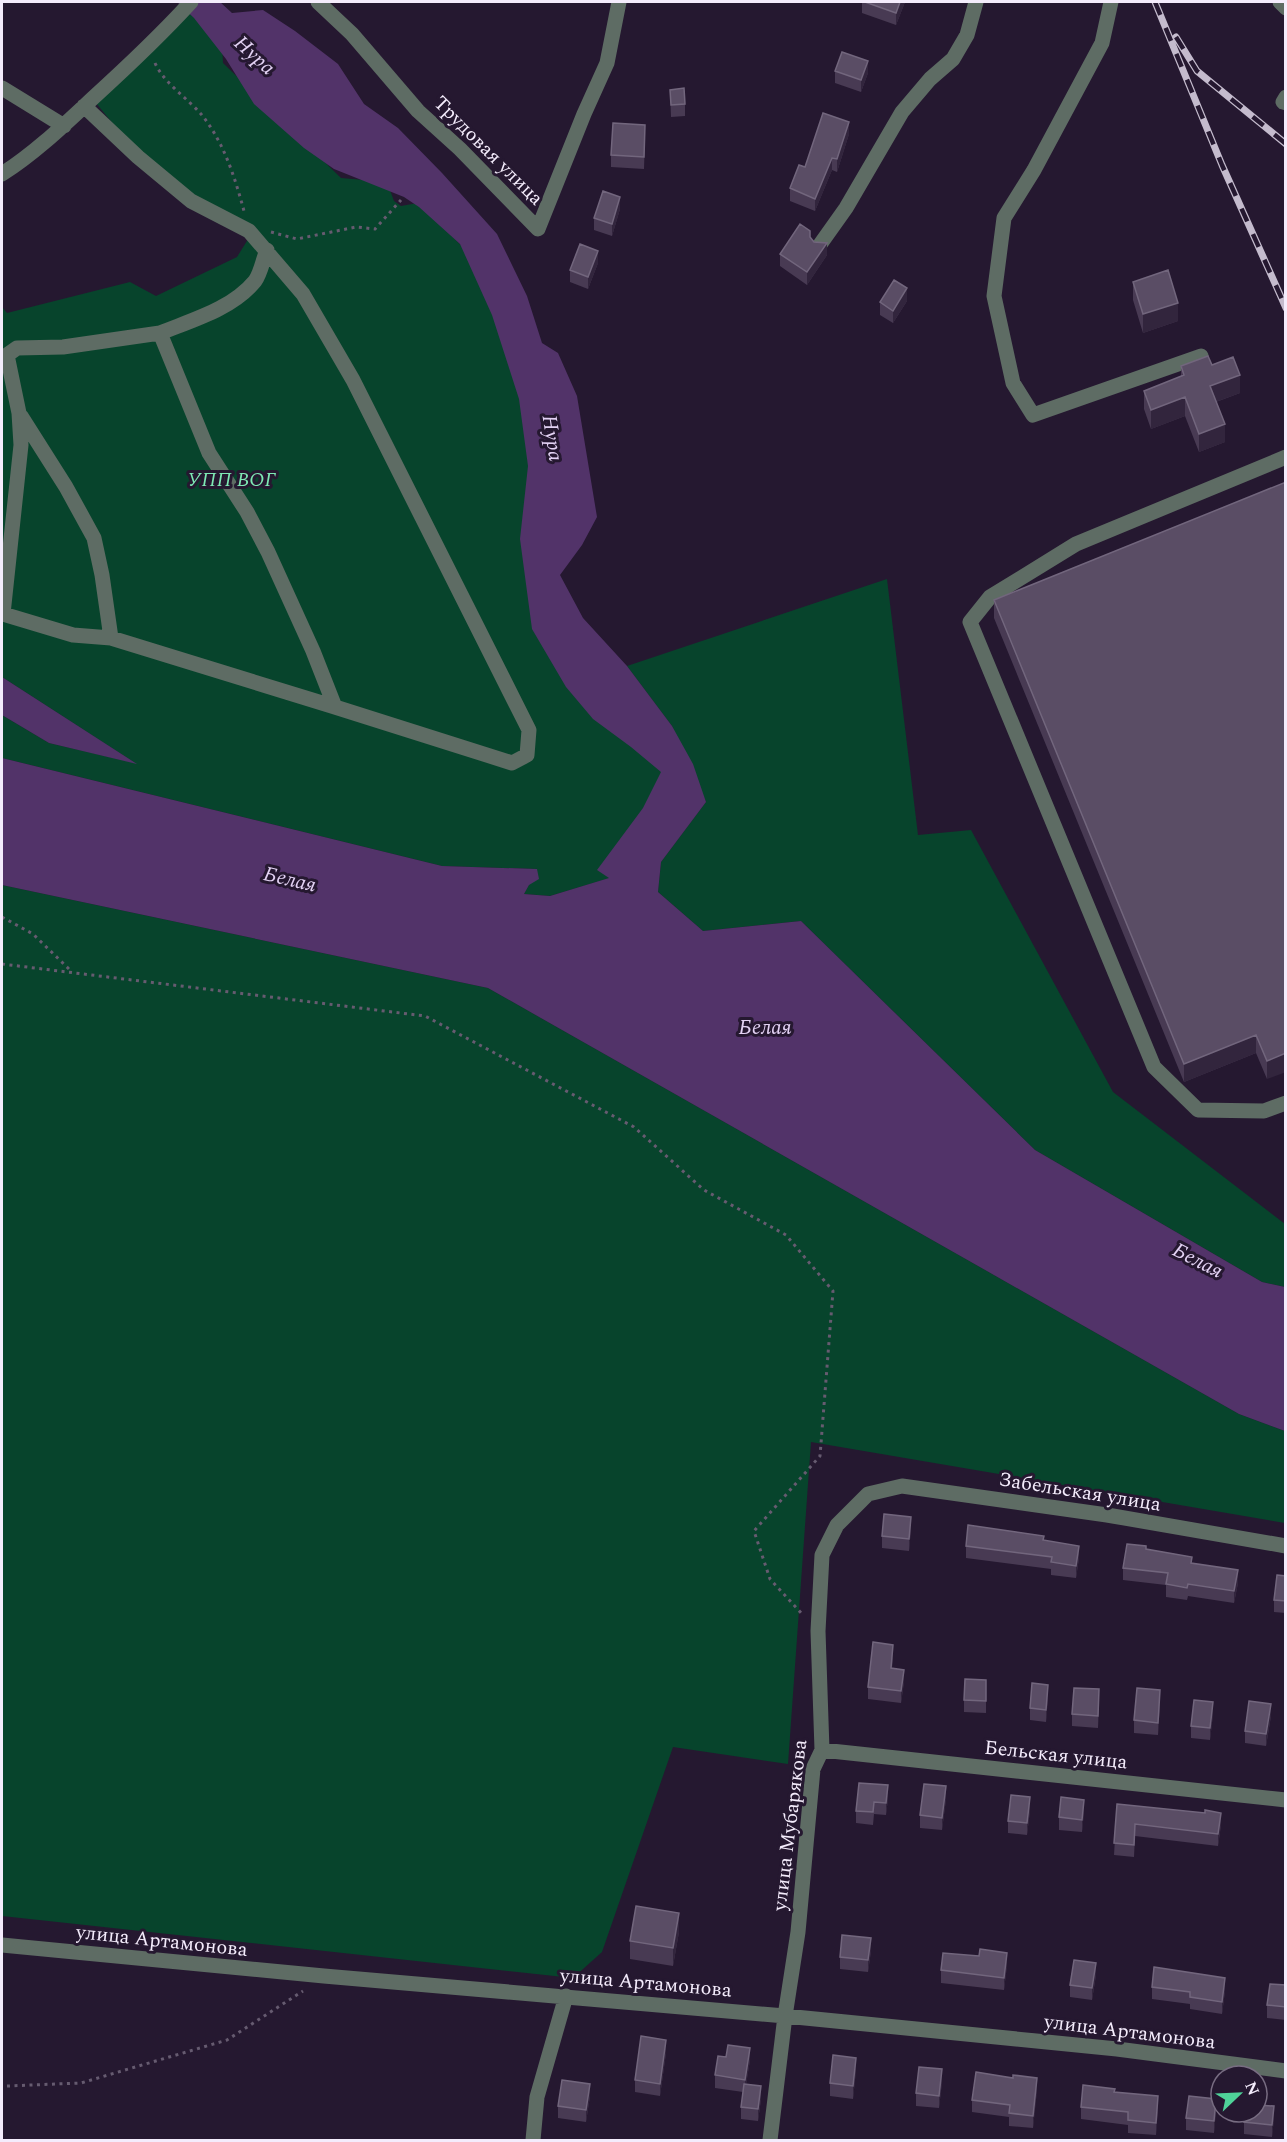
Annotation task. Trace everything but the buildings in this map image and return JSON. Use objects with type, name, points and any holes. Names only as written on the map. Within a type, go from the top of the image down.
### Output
[{"type":"street","points":[[2,174],[17,165],[64,126],[159,36],[191,2]]},
{"type":"street","name":"Трудовая улица","points":[[318,2],[352,34],[418,111],[460,149],[538,230],[607,63],[620,2]]},
{"type":"street","points":[[819,246],[846,208],[902,112],[930,79],[953,59],[967,35],[976,2]]},
{"type":"street","points":[[1111,2],[1102,43],[1034,170],[1004,218],[994,296],[1012,383],[1033,415],[1201,356]]},
{"type":"street","points":[[1280,2],[1286,8]]},
{"type":"street","points":[[2,88],[64,126]]},
{"type":"street","points":[[1286,97],[1283,102],[1286,103]]},
{"type":"street","points":[[84,106],[138,157],[190,201],[249,231],[267,250],[303,294],[353,380],[529,730],[528,755],[512,763],[111,638],[73,634],[2,613],[21,445],[19,413],[7,355],[17,348],[63,347],[160,333],[205,315],[238,297],[257,279],[267,250]]},
{"type":"street","points":[[160,333],[209,453],[247,512],[268,552],[313,651],[335,707]]},
{"type":"street","points":[[19,413],[66,487],[94,538],[102,574],[111,638]]},
{"type":"street","points":[[1286,457],[1076,544],[990,597],[970,622],[1154,1066],[1198,1110],[1264,1111],[1286,1103]]},
{"type":"street","name":"Забельская улица","points":[[868,1494],[902,1486],[1107,1515],[1286,1546]]},
{"type":"street","name":"улица Мубарякова","points":[[770,2140],[798,1932],[813,1769],[822,1750],[818,1631],[822,1555],[837,1525],[868,1494]]},
{"type":"street","name":"Бельская улица","points":[[822,1750],[1286,1800]]},
{"type":"street","name":"улица Артамонова","points":[[2,1945],[785,2016],[1117,2049],[1286,2071]]},
{"type":"street","points":[[533,2140],[537,2097],[566,1996]]},
{"type":"path","points":[[159,59],[154,64],[202,115],[222,147],[249,231],[267,231],[297,239],[356,227],[375,229],[401,200]]},
{"type":"path","points":[[2,917],[33,934],[73,972]]},
{"type":"path","points":[[2,964],[425,1016],[634,1127],[704,1191],[786,1235],[833,1291],[820,1456],[754,1531],[770,1579],[818,1631]]},
{"type":"path","points":[[7,2086],[81,2083],[227,2040],[324,1976]]},
{"type":"green space","name":"УПП ВОГ","points":[[185,9],[222,43],[223,63],[341,178],[387,182],[394,201],[401,206],[418,203],[474,258],[543,420],[526,568],[667,767],[610,878],[550,896],[524,894],[537,869],[442,866],[2,758],[2,715],[49,743],[135,763],[2,677],[2,307],[7,313],[130,282],[156,296],[237,257],[255,228],[197,198],[128,142],[96,103]]},
{"type":"green space","points":[[887,579],[918,835],[971,830],[1113,1092],[1285,1224],[1285,1287],[1262,1282],[1035,1150],[801,921],[703,931],[658,892],[661,862],[706,802],[672,726],[627,666]]},
{"type":"green space","points":[[2,885],[488,988],[1239,1414],[1285,1431],[1285,1523],[811,1442],[788,1764],[673,1747],[602,1952],[573,1978],[2,1916]]},
{"type":"water","name":"Белая","points":[[177,2],[220,2],[232,13],[263,10],[295,31],[338,64],[364,104],[398,128],[497,234],[527,296],[542,343],[558,353],[577,396],[597,517],[582,545],[560,575],[583,618],[627,666],[672,726],[693,764],[706,802],[661,862],[658,892],[703,931],[801,921],[1035,1150],[1262,1282],[1285,1287],[1285,1431],[1239,1414],[488,988],[2,885],[2,758],[442,866],[537,869],[539,879],[529,885],[524,894],[550,896],[609,878],[597,870],[643,808],[661,772],[593,719],[566,687],[532,629],[520,539],[528,466],[519,399],[492,315],[460,244],[419,207],[404,197],[334,169],[304,148],[254,104],[226,59],[194,18]]},
{"type":"water","points":[[2,677],[137,764],[49,743],[2,715]]},
{"type":"railway","points":[[1155,2],[1222,165],[1286,308]]},
{"type":"railway","points":[[1176,37],[1197,71],[1286,144]]},
{"type":"water label","name":"Нура","points":[[255,55]]},
{"type":"water label","name":"Нура","points":[[553,438]]}]
